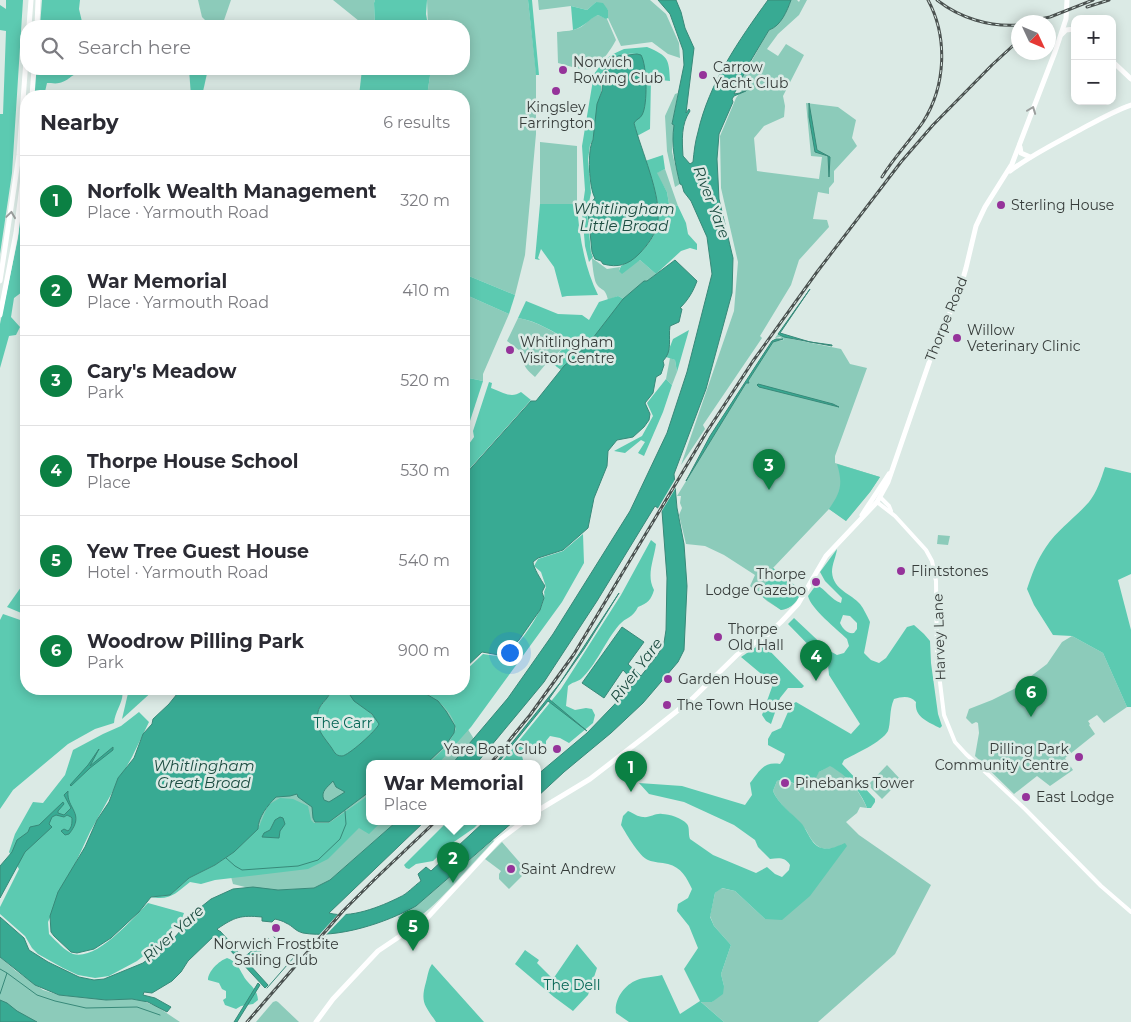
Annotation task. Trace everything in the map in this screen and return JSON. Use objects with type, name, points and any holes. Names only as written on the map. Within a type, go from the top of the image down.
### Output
[{"type":"main road","points":[[29,20],[30,0]]},
{"type":"main road","points":[[37,20],[38,0]]},
{"type":"main road","name":"Thorpe Road","points":[[541,808],[610,764],[692,699],[740,652],[774,629],[798,604],[832,548],[876,498],[892,470],[935,347],[960,289],[976,226],[984,207],[1012,164],[1020,144],[1066,23],[1067,3]]},
{"type":"main road","points":[[1066,23],[1071,26]]},
{"type":"main road","points":[[1061,35],[1071,30]]},
{"type":"main road","points":[[1116,65],[1131,79]]},
{"type":"main road","points":[[24,90],[25,75]]},
{"type":"main road","points":[[32,90],[34,75]]},
{"type":"main road","name":"Thorpe Road","points":[[1007,173],[1030,157],[1093,122],[1131,105]]},
{"type":"main road","points":[[0,281],[20,141]]},
{"type":"main road","points":[[1020,144],[1021,153],[1030,157]]},
{"type":"main road","name":"Thorpe Road","points":[[1012,164],[1030,157]]},
{"type":"main road","points":[[0,315],[20,201]]},
{"type":"main road","points":[[316,1022],[333,999],[378,950],[431,915],[495,845],[519,825]]},
{"type":"street","name":"Harvey Lane","points":[[876,498],[889,506],[891,512],[926,550],[935,568],[937,589],[937,658],[944,715],[955,742],[1101,886],[1131,912]]},
{"type":"green space","points":[[6,0],[23,0],[22,20],[20,20],[12,173],[0,254],[0,114],[3,114],[6,31],[0,30],[0,5],[6,9]]},
{"type":"green space","points":[[42,0],[80,0],[79,9],[82,20],[40,20]]},
{"type":"green space","points":[[198,0],[231,0],[224,20],[205,20],[202,17]]},
{"type":"green space","points":[[333,0],[375,0],[375,20],[358,20]]},
{"type":"green space","points":[[375,0],[427,0],[427,20],[375,20]]},
{"type":"green space","points":[[427,0],[528,0],[536,72],[536,134],[525,255],[515,295],[470,276],[470,90],[428,90],[430,75],[470,75],[470,20],[428,20]]},
{"type":"green space","points":[[528,0],[532,0],[539,75],[536,75]]},
{"type":"green space","points":[[538,0],[650,0],[666,14],[679,43],[680,58],[668,54],[652,42],[621,46],[608,18],[608,10],[596,2],[587,10],[571,6],[539,10]]},
{"type":"green space","points":[[791,0],[799,2],[800,0],[807,0],[799,15],[778,34],[767,49],[778,56],[786,44],[804,55],[783,96],[785,106],[784,117],[764,126],[754,138],[757,171],[819,179],[822,157],[811,156],[806,103],[838,107],[856,120],[852,138],[857,146],[834,171],[834,182],[829,188],[829,194],[818,192],[813,219],[827,220],[829,227],[799,260],[791,285],[760,336],[762,338],[703,425],[705,429],[681,465],[734,311],[738,262],[721,188],[720,136],[736,98],[744,87],[737,87],[769,30],[780,22]]},
{"type":"green space","points":[[596,2],[603,3],[608,10],[608,18],[606,19],[598,15],[573,30],[571,6],[587,10]]},
{"type":"green space","points":[[598,15],[607,19],[616,40],[603,59],[596,66],[589,69],[580,69],[558,63],[557,32],[581,27]]},
{"type":"green space","points":[[647,47],[666,59],[669,67],[670,81],[651,79],[650,129],[637,136],[634,123],[641,55],[628,54],[616,58],[607,66],[601,78],[601,93],[588,160],[591,193],[587,212],[593,257],[589,262],[585,246],[582,211],[585,190],[582,146],[594,74],[611,55],[624,49]]},
{"type":"green space","points":[[35,75],[74,75],[64,82],[47,83],[45,90],[34,90]]},
{"type":"green space","points":[[189,75],[207,75],[203,90],[191,90]]},
{"type":"green space","points":[[361,75],[430,75],[428,90],[360,90]]},
{"type":"green space","points":[[678,93],[672,124],[674,125],[672,152],[680,184],[675,187],[667,151],[665,116],[675,94]]},
{"type":"green space","points":[[540,142],[577,146],[577,204],[540,204]]},
{"type":"green space","points":[[663,155],[665,169],[657,173],[667,192],[669,204],[678,206],[686,223],[688,234],[697,244],[697,250],[690,248],[681,251],[656,274],[640,260],[622,274],[619,271],[621,266],[633,259],[649,243],[656,229],[659,215],[657,200],[645,161]]},
{"type":"green space","points":[[665,169],[678,206],[669,204],[667,192],[656,173]]},
{"type":"green space","points":[[540,204],[577,204],[583,250],[589,273],[598,295],[562,297],[554,267],[541,249],[538,258],[540,260],[535,259]]},
{"type":"green space","points":[[20,219],[20,294],[14,298],[11,317],[20,327],[16,335],[9,336],[0,368],[0,324],[18,238]]},
{"type":"green space","points":[[592,258],[607,269],[620,267],[619,271],[640,260],[656,274],[647,281],[644,281],[624,299],[618,296],[608,300],[606,293],[596,283]]},
{"type":"green space","points":[[470,276],[515,295],[509,314],[470,297]]},
{"type":"green space","points":[[618,296],[624,299],[586,347],[561,370],[549,361],[571,342],[539,324],[518,318],[526,301],[558,314],[582,315],[589,320],[599,302]]},
{"type":"green space","points":[[470,297],[509,314],[483,374],[483,381],[470,378]]},
{"type":"green space","points":[[518,318],[539,325],[571,342],[550,359],[535,377],[524,364],[522,358],[524,354],[507,341]]},
{"type":"green space","points":[[689,330],[677,372],[675,360],[666,357],[673,339]]},
{"type":"green space","points":[[778,334],[792,339],[841,349],[850,364],[867,368],[835,456],[835,463],[880,477],[846,521],[829,509],[773,568],[802,591],[791,606],[781,610],[750,586],[755,575],[724,555],[705,546],[686,544],[679,515],[682,508],[680,503],[681,496],[677,496],[773,341],[784,340],[780,337],[775,338]]},
{"type":"green space","points":[[670,358],[675,360],[677,372],[672,385],[666,379]]},
{"type":"green space","points":[[470,378],[483,381],[470,421]]},
{"type":"green space","points":[[666,379],[672,385],[663,412],[644,456],[638,453],[645,442],[641,440],[625,453],[614,451],[642,436],[653,416],[647,403]]},
{"type":"green space","points":[[489,382],[492,383],[491,388],[510,395],[521,392],[531,400],[470,468],[470,443],[474,437],[473,431]]},
{"type":"green space","points":[[837,464],[880,477],[846,521],[829,509],[840,488]]},
{"type":"green space","points":[[1105,467],[1131,473],[1131,574],[1118,580],[1131,630],[1131,707],[1127,707],[1103,653],[1072,636],[1053,635],[1034,605],[1027,589],[1043,552],[1056,535],[1092,498],[1097,490]]},
{"type":"green space","points":[[583,534],[584,563],[562,602],[471,727],[442,760],[432,760],[448,745],[456,729],[447,710],[428,695],[470,695],[470,666],[483,654],[494,656],[506,654],[518,644],[537,616],[544,598],[546,587],[541,572],[534,566],[538,559],[563,551]]},
{"type":"green space","points":[[938,535],[950,536],[948,545],[937,544]]},
{"type":"green space","points":[[651,540],[656,544],[651,567],[651,579],[654,590],[652,596],[649,601],[638,607],[634,613],[619,625],[586,674],[568,686],[566,706],[575,710],[592,709],[595,715],[593,723],[569,743],[560,738],[550,736],[544,748],[524,747],[521,752],[523,760],[503,760],[561,689],[621,595]]},
{"type":"green space","points":[[837,549],[832,569],[833,578],[839,587],[857,600],[870,622],[864,653],[871,660],[879,663],[886,658],[907,627],[914,625],[930,641],[938,714],[942,726],[940,728],[923,718],[917,712],[916,702],[911,698],[894,699],[889,728],[885,735],[844,760],[842,764],[875,799],[871,808],[867,808],[857,789],[847,778],[830,766],[819,772],[811,787],[802,787],[784,779],[777,781],[773,791],[775,796],[802,824],[816,845],[828,848],[845,843],[847,846],[810,896],[782,920],[765,919],[735,891],[722,888],[715,893],[710,917],[714,926],[731,945],[721,974],[724,986],[723,994],[712,1002],[701,1002],[724,1022],[629,1022],[616,1013],[618,998],[628,985],[640,979],[662,975],[680,1014],[700,1001],[684,969],[698,948],[689,926],[677,911],[678,904],[688,898],[692,889],[686,877],[673,865],[648,860],[637,850],[621,825],[623,816],[628,811],[641,817],[659,814],[679,818],[688,826],[690,839],[713,855],[756,873],[767,867],[782,877],[789,870],[790,865],[784,859],[770,859],[758,847],[755,840],[734,825],[684,802],[649,794],[639,783],[682,786],[745,805],[752,795],[750,783],[759,771],[769,764],[780,764],[783,760],[785,754],[768,745],[768,739],[772,732],[781,728],[791,705],[796,702],[851,734],[860,724],[829,675],[828,665],[788,624],[794,618],[828,650],[837,655],[844,653],[849,646],[847,639],[819,613],[808,596],[816,585],[841,603],[842,598],[825,581],[820,572]],"holes":[[[843,615],[850,616],[857,623],[857,629],[854,633],[846,631],[840,623]]]},
{"type":"green space","points":[[773,568],[802,591],[794,604],[789,608],[781,610],[760,595]]},
{"type":"green space","points":[[20,589],[20,612],[7,607]]},
{"type":"green space","points":[[3,614],[20,620],[20,695],[123,695],[114,723],[95,729],[68,744],[13,790],[0,809],[0,620]]},
{"type":"green space","points":[[1072,636],[1103,653],[1127,707],[1104,723],[1097,715],[1088,721],[1095,734],[1065,758],[1073,770],[1050,786],[1037,776],[1014,794],[975,756],[979,733],[978,723],[972,724],[966,718],[969,709],[1014,689],[1047,664],[1062,642]]},
{"type":"green space","points":[[762,643],[804,686],[802,688],[788,688],[780,698],[771,724],[762,715],[772,687],[771,682],[741,657]]},
{"type":"green space","points":[[128,695],[148,695],[122,719]]},
{"type":"green space","name":"The Carr","points":[[329,695],[351,695],[379,724],[362,742],[342,756],[334,752],[318,727],[318,712]]},
{"type":"green space","points":[[336,695],[435,695],[457,712],[474,739],[456,760],[366,760],[366,825],[393,825],[330,880],[314,888],[278,890],[249,888],[233,884],[226,858],[276,797]]},
{"type":"green space","points":[[139,712],[149,722],[132,757],[90,832],[48,922],[49,934],[70,953],[82,954],[93,951],[114,937],[148,903],[184,913],[180,924],[171,929],[162,941],[137,961],[109,976],[95,978],[78,975],[38,954],[25,936],[0,914],[0,907],[19,869],[9,852],[15,834],[33,802],[43,803],[65,775],[73,750],[121,726]]},
{"type":"green space","points":[[830,765],[842,773],[852,784],[861,795],[867,808],[860,807],[857,813],[846,822],[859,835],[931,885],[895,954],[818,1022],[724,1022],[700,1001],[712,1002],[724,986],[721,974],[731,945],[714,926],[710,916],[715,893],[721,888],[735,891],[765,919],[843,844],[829,849],[818,847],[802,825],[779,801],[773,791],[777,781],[784,779],[801,787]]},
{"type":"green space","points":[[887,765],[901,780],[882,799],[868,785]]},
{"type":"green space","points":[[366,797],[366,825],[378,825],[369,834],[359,828],[328,859],[308,869],[215,880],[201,884],[190,882],[177,893],[168,897],[151,897],[170,895],[189,878],[215,865],[234,852],[258,829],[268,805],[280,798],[293,799],[308,806],[311,820],[314,823],[329,823]]},
{"type":"green space","points":[[444,825],[477,825],[451,844],[433,861],[416,864],[409,869],[404,865]]},
{"type":"green space","points":[[493,840],[429,909],[404,928],[398,917],[416,906]]},
{"type":"green space","points":[[502,842],[526,872],[509,889],[499,879],[501,871],[485,859]]},
{"type":"green space","name":"The Dell","points":[[577,944],[597,968],[588,995],[573,1011],[515,964],[525,950],[539,960],[537,963],[553,979]]},
{"type":"green space","points":[[0,957],[43,990],[59,995],[111,1000],[125,998],[140,1000],[156,1006],[180,1022],[0,1022]]},
{"type":"green space","points":[[227,958],[237,965],[256,992],[258,1000],[253,1004],[236,1009],[225,1005],[223,1000],[226,998],[226,991],[222,989],[219,983],[208,980],[214,967]]},
{"type":"green space","points":[[432,964],[484,1022],[436,1022],[426,1007],[423,995]]},
{"type":"green space","points":[[276,1001],[278,1002],[299,1022],[256,1022]]},
{"type":"water","name":"River Yare","points":[[658,0],[676,0],[694,48],[686,113],[689,109],[690,111],[685,121],[682,138],[683,156],[690,164],[693,162],[697,136],[710,96],[717,79],[736,46],[768,0],[791,0],[783,18],[769,30],[750,62],[734,94],[746,91],[734,96],[732,99],[733,102],[719,134],[717,159],[719,199],[733,258],[732,293],[706,389],[674,474],[677,508],[684,544],[687,586],[684,650],[678,662],[643,703],[541,793],[541,772],[587,733],[635,683],[623,670],[604,698],[582,683],[622,627],[644,642],[628,664],[641,676],[659,653],[664,643],[667,578],[662,511],[655,506],[597,601],[544,682],[479,760],[455,760],[508,698],[553,634],[630,511],[667,433],[687,372],[712,274],[707,237],[691,201],[680,184],[674,154],[674,125],[672,124],[684,65],[683,50],[670,14]]},
{"type":"water","name":"Whitlingham Little Broad","points":[[641,55],[643,60],[646,76],[646,94],[642,115],[634,123],[654,185],[658,221],[651,239],[635,258],[622,265],[608,265],[595,259],[592,252],[588,212],[589,205],[595,198],[590,178],[590,152],[597,104],[602,91],[603,72],[612,60],[618,56]]},
{"type":"water","points":[[809,103],[817,150],[830,157],[829,177],[828,156],[815,152],[809,117]]},
{"type":"water","points":[[675,260],[697,281],[690,296],[680,308],[682,309],[679,322],[670,326],[668,353],[663,361],[664,365],[661,374],[656,377],[653,393],[645,403],[650,414],[649,420],[633,437],[617,440],[608,451],[607,466],[594,498],[588,528],[563,550],[538,558],[533,562],[545,586],[542,592],[544,598],[540,610],[519,640],[506,653],[499,655],[482,652],[470,663],[470,469],[531,401],[536,401],[564,366],[586,347],[623,299],[644,281],[647,281]]},
{"type":"water","points":[[810,289],[780,333],[809,342],[778,334]]},
{"type":"water","points":[[783,339],[773,342],[686,481],[710,436],[772,341]]},
{"type":"water","points":[[758,384],[833,404],[839,407],[759,387]]},
{"type":"water","points":[[619,593],[584,649],[549,699],[587,731],[548,701],[500,760],[498,760],[560,683]]},
{"type":"water","name":"Whitlingham Great Broad","points":[[176,695],[329,695],[318,712],[318,727],[334,752],[342,756],[362,742],[379,724],[372,714],[354,701],[350,695],[428,695],[438,701],[455,726],[454,733],[445,746],[430,760],[366,760],[366,794],[329,822],[315,822],[312,807],[298,797],[297,794],[276,797],[267,807],[258,825],[258,829],[234,852],[215,865],[189,878],[170,895],[151,897],[139,912],[111,938],[94,949],[77,953],[71,952],[51,932],[50,916],[58,892],[85,847],[97,820],[109,802],[118,778],[134,758],[143,734],[152,724],[153,719]],"holes":[[[333,781],[336,787],[345,792],[329,802],[324,800],[323,797],[327,787]]]},
{"type":"water","points":[[113,747],[113,750],[70,785],[99,749],[90,766]]},
{"type":"water","points":[[68,791],[68,797],[76,816],[74,827],[69,834],[65,835],[61,831],[64,829],[69,830],[72,825],[72,818],[67,815],[64,817],[56,815],[52,817],[49,824],[52,827],[25,852],[0,898],[0,866],[12,852],[17,840],[28,832],[30,827],[39,825],[63,802],[64,804],[58,813],[64,815],[71,808],[64,795]]},
{"type":"water","points":[[280,817],[283,818],[285,824],[280,831],[279,838],[262,837],[264,833],[270,830],[275,820]]},
{"type":"water","points":[[393,825],[421,825],[329,913],[355,913],[374,908],[405,894],[421,881],[418,874],[426,867],[431,871],[481,825],[510,825],[416,906],[376,924],[346,932],[316,934],[300,932],[288,924],[275,919],[272,922],[262,921],[262,917],[248,916],[233,919],[217,929],[231,943],[235,944],[233,946],[243,958],[268,938],[271,942],[248,963],[268,985],[265,988],[217,936],[214,936],[188,961],[172,981],[152,993],[144,992],[143,995],[155,998],[171,1007],[167,1012],[148,1002],[132,999],[106,1000],[59,995],[35,985],[0,957],[0,917],[24,938],[29,950],[48,962],[79,977],[94,980],[104,979],[143,963],[175,937],[201,907],[211,899],[233,889],[253,887],[278,890],[314,888],[330,880]]},
{"type":"water","points":[[258,983],[260,985],[237,1022],[234,1022]]},
{"type":"water","points":[[0,1000],[7,1003],[37,1022],[0,1022]]},
{"type":"pier","points":[[677,476],[678,484],[660,514],[657,510]]},
{"type":"pier","points":[[340,912],[346,914],[324,937],[320,937],[319,935]]},
{"type":"waterway","points":[[226,858],[242,870],[298,866],[318,860],[340,839],[346,824],[345,811]]},
{"type":"waterway","points":[[274,937],[286,945]]},
{"type":"waterway","points":[[320,944],[325,937]]},
{"type":"waterway","points":[[267,988],[295,956]]},
{"type":"waterway","points":[[0,969],[7,973],[0,994]]},
{"type":"waterway","points":[[7,973],[37,995],[55,1001],[86,1008],[137,1007],[160,1015]]},
{"type":"railway","points":[[882,177],[923,122],[931,108],[936,93],[942,61],[941,45],[939,30],[928,0]]},
{"type":"railway","points":[[937,0],[955,12],[975,20],[1011,25]]},
{"type":"railway","points":[[1055,15],[1093,0]]},
{"type":"railway","points":[[1087,7],[1109,0]]},
{"type":"railway","points":[[493,760],[530,715],[574,654],[706,433],[753,361],[817,272],[901,162],[933,125],[1011,47]]},
{"type":"railway","points":[[247,1022],[343,911],[432,825]]},
{"type":"place","name":"Norwich Rowing Club","points":[[563,70]]},
{"type":"place","name":"Carrow Yacht Club","points":[[703,75]]},
{"type":"place","name":"Kingsley Farrington","points":[[556,91]]},
{"type":"place","name":"Sterling House","points":[[1001,205]]},
{"type":"place","name":"Willow Veterinary Clinic","points":[[957,338]]},
{"type":"place","name":"Whitlingham Visitor Centre","points":[[510,350]]},
{"type":"place","name":"Cary's Meadow","points":[[769,490]]},
{"type":"place","name":"Flintstones","points":[[901,571]]},
{"type":"place","name":"Thorpe Lodge Gazebo","points":[[816,582]]},
{"type":"place","name":"Thorpe Old Hall","points":[[718,637]]},
{"type":"place","name":"Garden House","points":[[668,679]]},
{"type":"place","name":"Thorpe House School","points":[[816,681]]},
{"type":"place","name":"The Town House","points":[[667,705]]},
{"type":"place","name":"Woodrow Pilling Park","points":[[1031,717]]},
{"type":"place","name":"Yare Boat Club","points":[[557,749]]},
{"type":"place","name":"Pilling Park Community Centre","points":[[1079,757]]},
{"type":"place","name":"Pinebanks Tower","points":[[785,783]]},
{"type":"place","name":"Norfolk Wealth Management","points":[[631,792]]},
{"type":"place","name":"East Lodge","points":[[1026,797]]},
{"type":"place","name":"Saint Andrew","points":[[511,869]]},
{"type":"place","name":"War Memorial","points":[[453,883]]},
{"type":"place","name":"Norwich Frostbite Sailing Club","points":[[276,928]]},
{"type":"place","name":"Yew Tree Guest House","points":[[413,951]]}]
